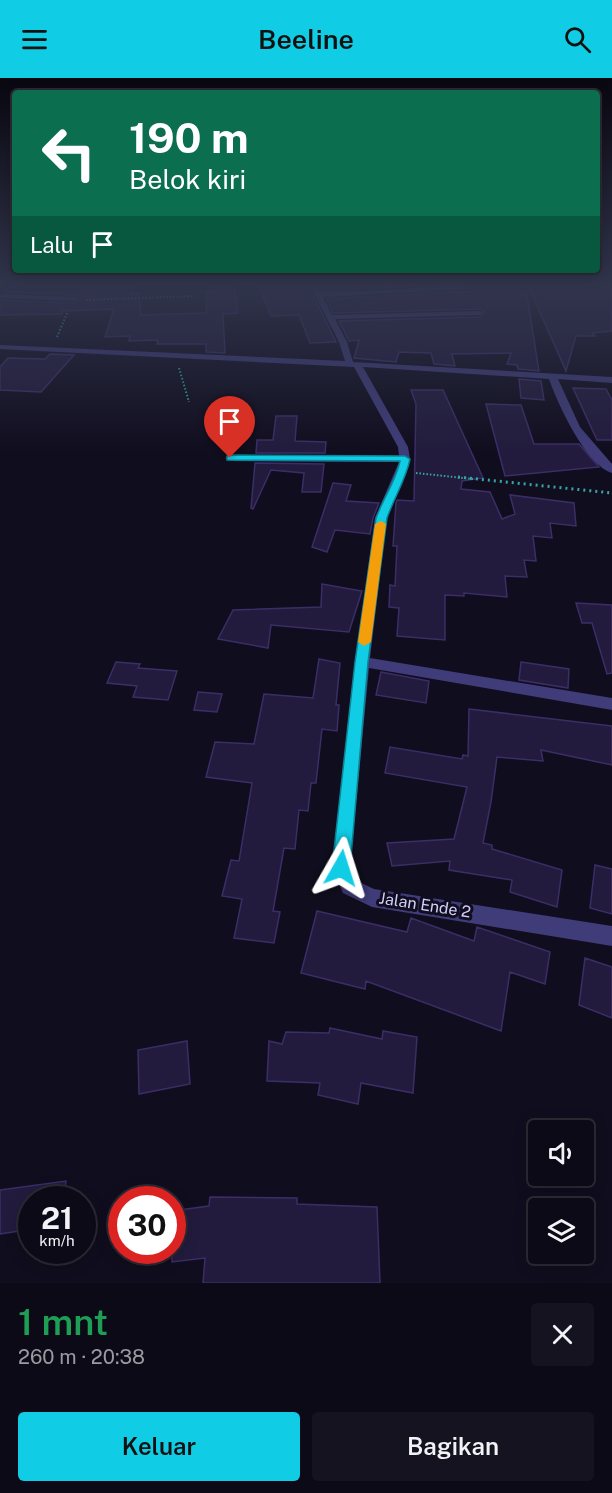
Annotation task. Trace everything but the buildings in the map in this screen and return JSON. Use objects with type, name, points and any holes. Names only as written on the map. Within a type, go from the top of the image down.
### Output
[{"type":"street","points":[[230,458],[404,465],[403,447],[353,364],[342,339]]},
{"type":"street","points":[[0,347],[353,364],[612,380]]},
{"type":"street","points":[[552,375],[563,406],[582,440],[612,470]]},
{"type":"street","name":"Jalan Ende 2","points":[[404,465],[381,518],[362,662],[341,868],[350,887],[372,898],[612,936]]},
{"type":"street","points":[[362,662],[612,704]]},
{"type":"path","points":[[52,349],[56,339]]},
{"type":"path","points":[[179,357],[179,371],[189,402]]},
{"type":"path","points":[[404,465],[612,493]]},
{"type":"slow traffic","points":[[364,642],[381,524]]},
{"type":"route","points":[[230,458],[405,459],[403,472],[389,496],[381,518],[362,662],[341,868]]}]
